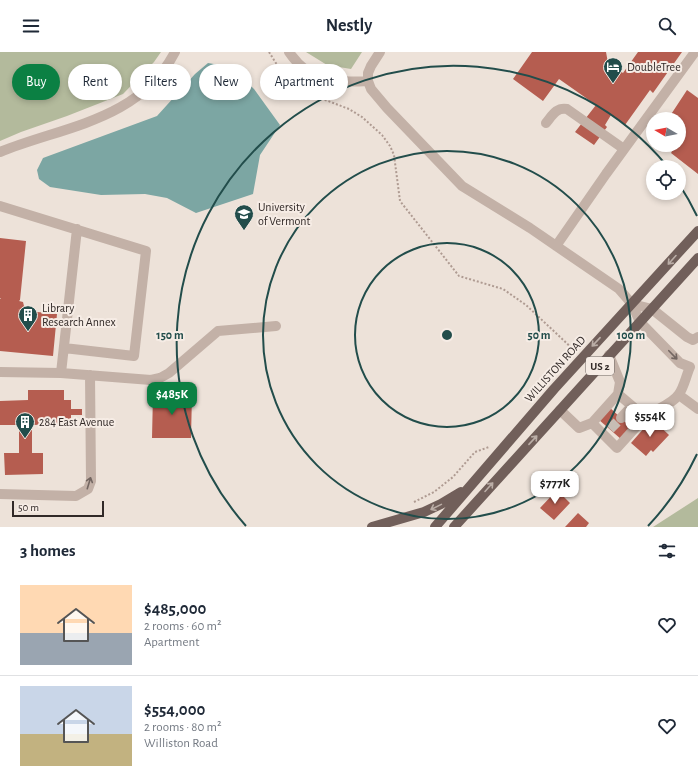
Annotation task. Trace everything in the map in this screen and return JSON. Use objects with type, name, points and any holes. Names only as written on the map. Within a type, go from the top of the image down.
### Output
[{"type":"main road","name":"WILLISTON ROAD","points":[[435,527],[582,357],[698,231]]},
{"type":"main road","name":"US 2","points":[[454,527],[698,258]]},
{"type":"main road","points":[[372,527],[424,512],[441,504],[469,487]]},
{"type":"street","points":[[0,152],[94,120],[117,110],[138,97],[154,82],[169,64],[175,52]]},
{"type":"street","points":[[289,52],[293,58],[313,76],[333,82],[368,81]]},
{"type":"street","points":[[380,52],[368,73],[368,81],[371,89],[387,108],[462,186],[556,246],[619,289],[632,304],[640,322],[680,362],[690,367],[679,395],[669,403],[652,411],[645,417],[618,448],[607,432],[592,423]]},
{"type":"street","points":[[556,246],[624,148],[695,52]]},
{"type":"street","points":[[546,124],[557,110],[562,108],[567,109],[624,148]]},
{"type":"street","points":[[0,206],[146,251],[134,356],[64,348]]},
{"type":"street","points":[[61,373],[77,229]]},
{"type":"street","points":[[632,304],[652,309],[687,337],[693,340],[698,337]]},
{"type":"street","points":[[0,372],[61,373],[151,380],[160,378],[169,373],[218,331],[276,326]]},
{"type":"street","points":[[560,410],[579,428],[592,423],[618,394],[620,382],[609,355]]},
{"type":"street","points":[[0,494],[76,496],[88,489],[91,481],[90,375]]},
{"type":"street","points":[[618,394],[645,417]]},
{"type":"street","points":[[679,395],[698,409]]},
{"type":"street","points":[[621,418],[632,406]]},
{"type":"path","points":[[269,52],[284,76],[295,86],[307,93],[349,110],[372,125],[382,135],[390,146],[394,155],[398,192],[404,209],[459,276],[503,289],[526,305],[582,357]]},
{"type":"path","points":[[411,504],[434,492],[453,477],[475,452]]},
{"type":"green space","points":[[0,52],[161,52],[152,64],[130,64],[130,87],[122,94],[122,64],[68,64],[68,100],[108,100],[0,141]]},
{"type":"green space","points":[[306,52],[362,52],[351,69],[348,68],[348,64],[325,64]]},
{"type":"green space","points":[[698,498],[698,527],[653,527]]},
{"type":"water","points":[[199,71],[199,100],[252,100],[252,87],[260,97],[260,100],[262,100],[280,125],[260,155],[253,194],[196,213],[167,198],[145,194],[101,195],[50,187],[39,179],[37,170],[43,158],[157,116],[171,100],[191,100],[191,78]]},
{"type":"building","name":"DoubleTree","points":[[532,52],[606,52],[608,63],[623,73],[638,52],[682,52],[653,93],[650,90],[625,125],[611,115],[605,125],[607,127],[594,145],[575,132],[596,105],[559,79],[543,101],[513,79]]},
{"type":"building","points":[[687,90],[698,98],[698,174],[686,165],[686,160],[680,160],[671,153],[686,152],[686,112],[673,112]]},
{"type":"building","name":"Library Research Annex","points":[[0,238],[26,241],[19,301],[23,302],[24,306],[23,309],[18,310],[57,314],[53,356],[0,351]]},
{"type":"building","name":"284 East Avenue","points":[[28,390],[64,390],[64,400],[71,400],[71,409],[82,409],[82,415],[71,415],[71,424],[32,425],[32,453],[43,453],[43,474],[5,475],[4,453],[19,453],[19,425],[0,425],[0,401],[28,400]]},
{"type":"building","points":[[153,394],[192,394],[191,438],[152,438]]},
{"type":"building","points":[[609,407],[632,428],[622,440],[598,419]]},
{"type":"building","points":[[652,419],[669,435],[653,452],[651,450],[646,456],[631,443]]},
{"type":"building","points":[[557,490],[570,503],[554,520],[540,508]]},
{"type":"building","points":[[578,513],[589,523],[586,527],[565,527]]},
{"type":"tunnel","points":[[610,429],[621,418]]},
{"type":"place","name":"DoubleTree","points":[[613,84]]},
{"type":"place","name":"University of Vermont","points":[[244,231]]},
{"type":"place","name":"Library Research Annex","points":[[28,332]]},
{"type":"place","name":"284 East Avenue","points":[[25,439]]}]
